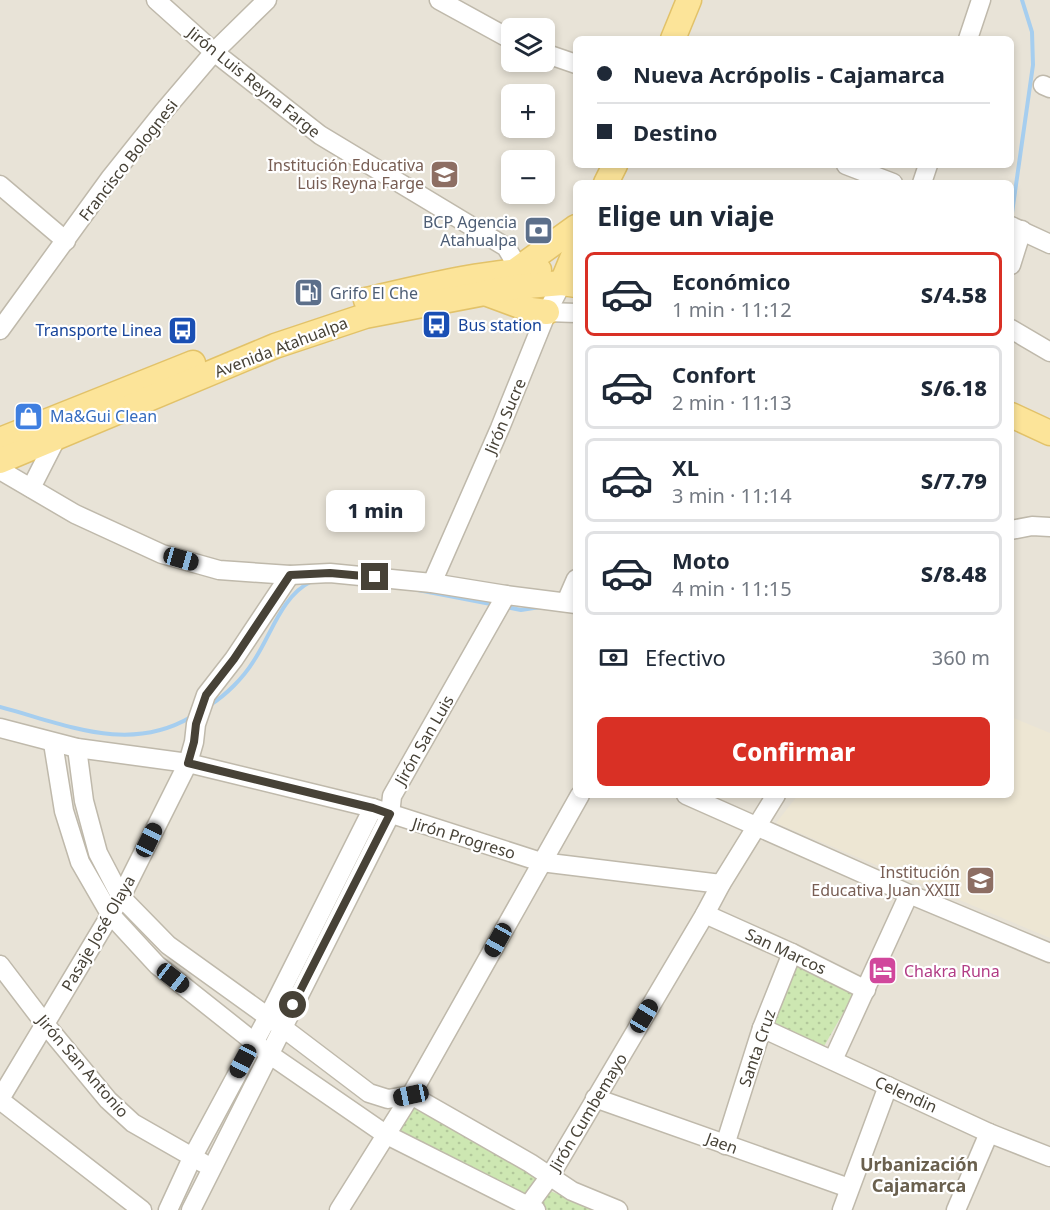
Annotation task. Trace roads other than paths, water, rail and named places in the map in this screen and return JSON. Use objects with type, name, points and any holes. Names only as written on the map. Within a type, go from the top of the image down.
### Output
[{"type":"main road","points":[[674,36],[688,0]]},
{"type":"main road","points":[[516,279],[573,230]]},
{"type":"main road","name":"Avenida Atahualpa","points":[[0,440],[268,334],[359,302],[452,280],[516,279],[572,271]]},
{"type":"main road","name":"Avenida Atahualpa","points":[[0,461],[275,346],[365,316],[485,293],[516,279]]},
{"type":"main road","points":[[485,293],[531,310],[547,312]]},
{"type":"main road","points":[[1014,416],[1050,433]]},
{"type":"street","name":"Jirón Luis Reyna Farge","points":[[156,0],[214,52],[320,135],[506,247],[512,257],[516,279]]},
{"type":"street","name":"Francisco Bolognesi","points":[[0,330],[111,177],[214,52],[267,0]]},
{"type":"street","points":[[440,0],[455,3],[501,33]]},
{"type":"street","points":[[969,36],[981,0]]},
{"type":"street","points":[[555,57],[573,63]]},
{"type":"street","points":[[854,168],[885,180]]},
{"type":"street","points":[[0,185],[66,241]]},
{"type":"street","points":[[1014,246],[1017,228],[1050,244]]},
{"type":"street","name":"Jirón Sucre","points":[[432,583],[500,428],[547,312],[572,271]]},
{"type":"street","points":[[547,312],[573,313]]},
{"type":"street","points":[[1014,331],[1050,352]]},
{"type":"street","points":[[31,488],[56,439]]},
{"type":"street","points":[[0,470],[75,514],[162,554],[219,570],[290,575],[330,573],[432,583],[502,604],[571,603]]},
{"type":"street","points":[[1014,529],[1032,526],[1050,527]]},
{"type":"street","name":"Pasaje José Olaya","points":[[0,1100],[121,897],[188,763],[203,702],[213,684],[234,659],[290,575]]},
{"type":"street","name":"Jirón San Luis","points":[[191,1210],[269,1054],[275,1022],[381,812],[502,604]]},
{"type":"street","name":"Jirón Progreso","points":[[0,728],[53,743],[188,763],[381,812],[541,862],[721,884]]},
{"type":"street","points":[[53,743],[64,811],[80,862],[111,914],[157,965],[269,1054],[385,1134],[529,1209]]},
{"type":"street","points":[[77,747],[84,801],[98,853],[121,897],[168,945],[369,1093],[388,1099],[411,1095],[572,1191],[618,1210]]},
{"type":"street","points":[[339,1210],[411,1095],[578,798]]},
{"type":"street","points":[[697,798],[909,894],[1050,952]]},
{"type":"street","name":"Jirón Cumbemayo","points":[[529,1209],[774,798]]},
{"type":"street","points":[[833,1060],[909,894]]},
{"type":"street","name":"San Marcos","points":[[705,914],[792,953],[866,990]]},
{"type":"street","name":"Santa Cruz","points":[[725,1145],[762,1028],[792,953]]},
{"type":"street","name":"Jirón San Antonio","points":[[0,965],[108,1100],[133,1123],[213,1168]]},
{"type":"street","name":"Jirón San Luis","points":[[168,1210],[192,1158],[253,1042],[275,1022]]},
{"type":"street","name":"Celendin","points":[[762,1028],[989,1132],[1050,1157]]},
{"type":"street","points":[[842,1210],[888,1086]]},
{"type":"street","name":"Jaen","points":[[595,1098],[849,1188]]},
{"type":"street","points":[[0,1100],[142,1210]]},
{"type":"street","points":[[956,1210],[989,1132]]},
{"type":"waterway","points":[[1014,199],[1033,65],[1032,32],[1022,0]]},
{"type":"waterway","points":[[210,705],[244,674],[292,596],[312,581]]},
{"type":"waterway","points":[[418,590],[496,605]]},
{"type":"waterway","points":[[506,607],[521,610],[540,607]]},
{"type":"waterway","points":[[0,707],[72,727],[120,735],[167,728],[191,717]]},
{"type":"place","name":"Institución Educativa Luis Reyna Farge","points":[[445,174]]},
{"type":"place","name":"BCP Agencia Atahualpa","points":[[538,231]]},
{"type":"place","name":"Grifo El Che","points":[[309,293]]},
{"type":"place","name":"Bus station","points":[[437,325]]},
{"type":"place","name":"Transporte Linea","points":[[183,330]]},
{"type":"place","name":"Ma&Gui Clean","points":[[29,416]]},
{"type":"place","name":"Institución Educativa Juan XXIII","points":[[981,881]]},
{"type":"place","name":"Chakra Runa","points":[[883,971]]},
{"type":"district","name":"Urbanización Cajamarca","points":[[919,1174]]}]
